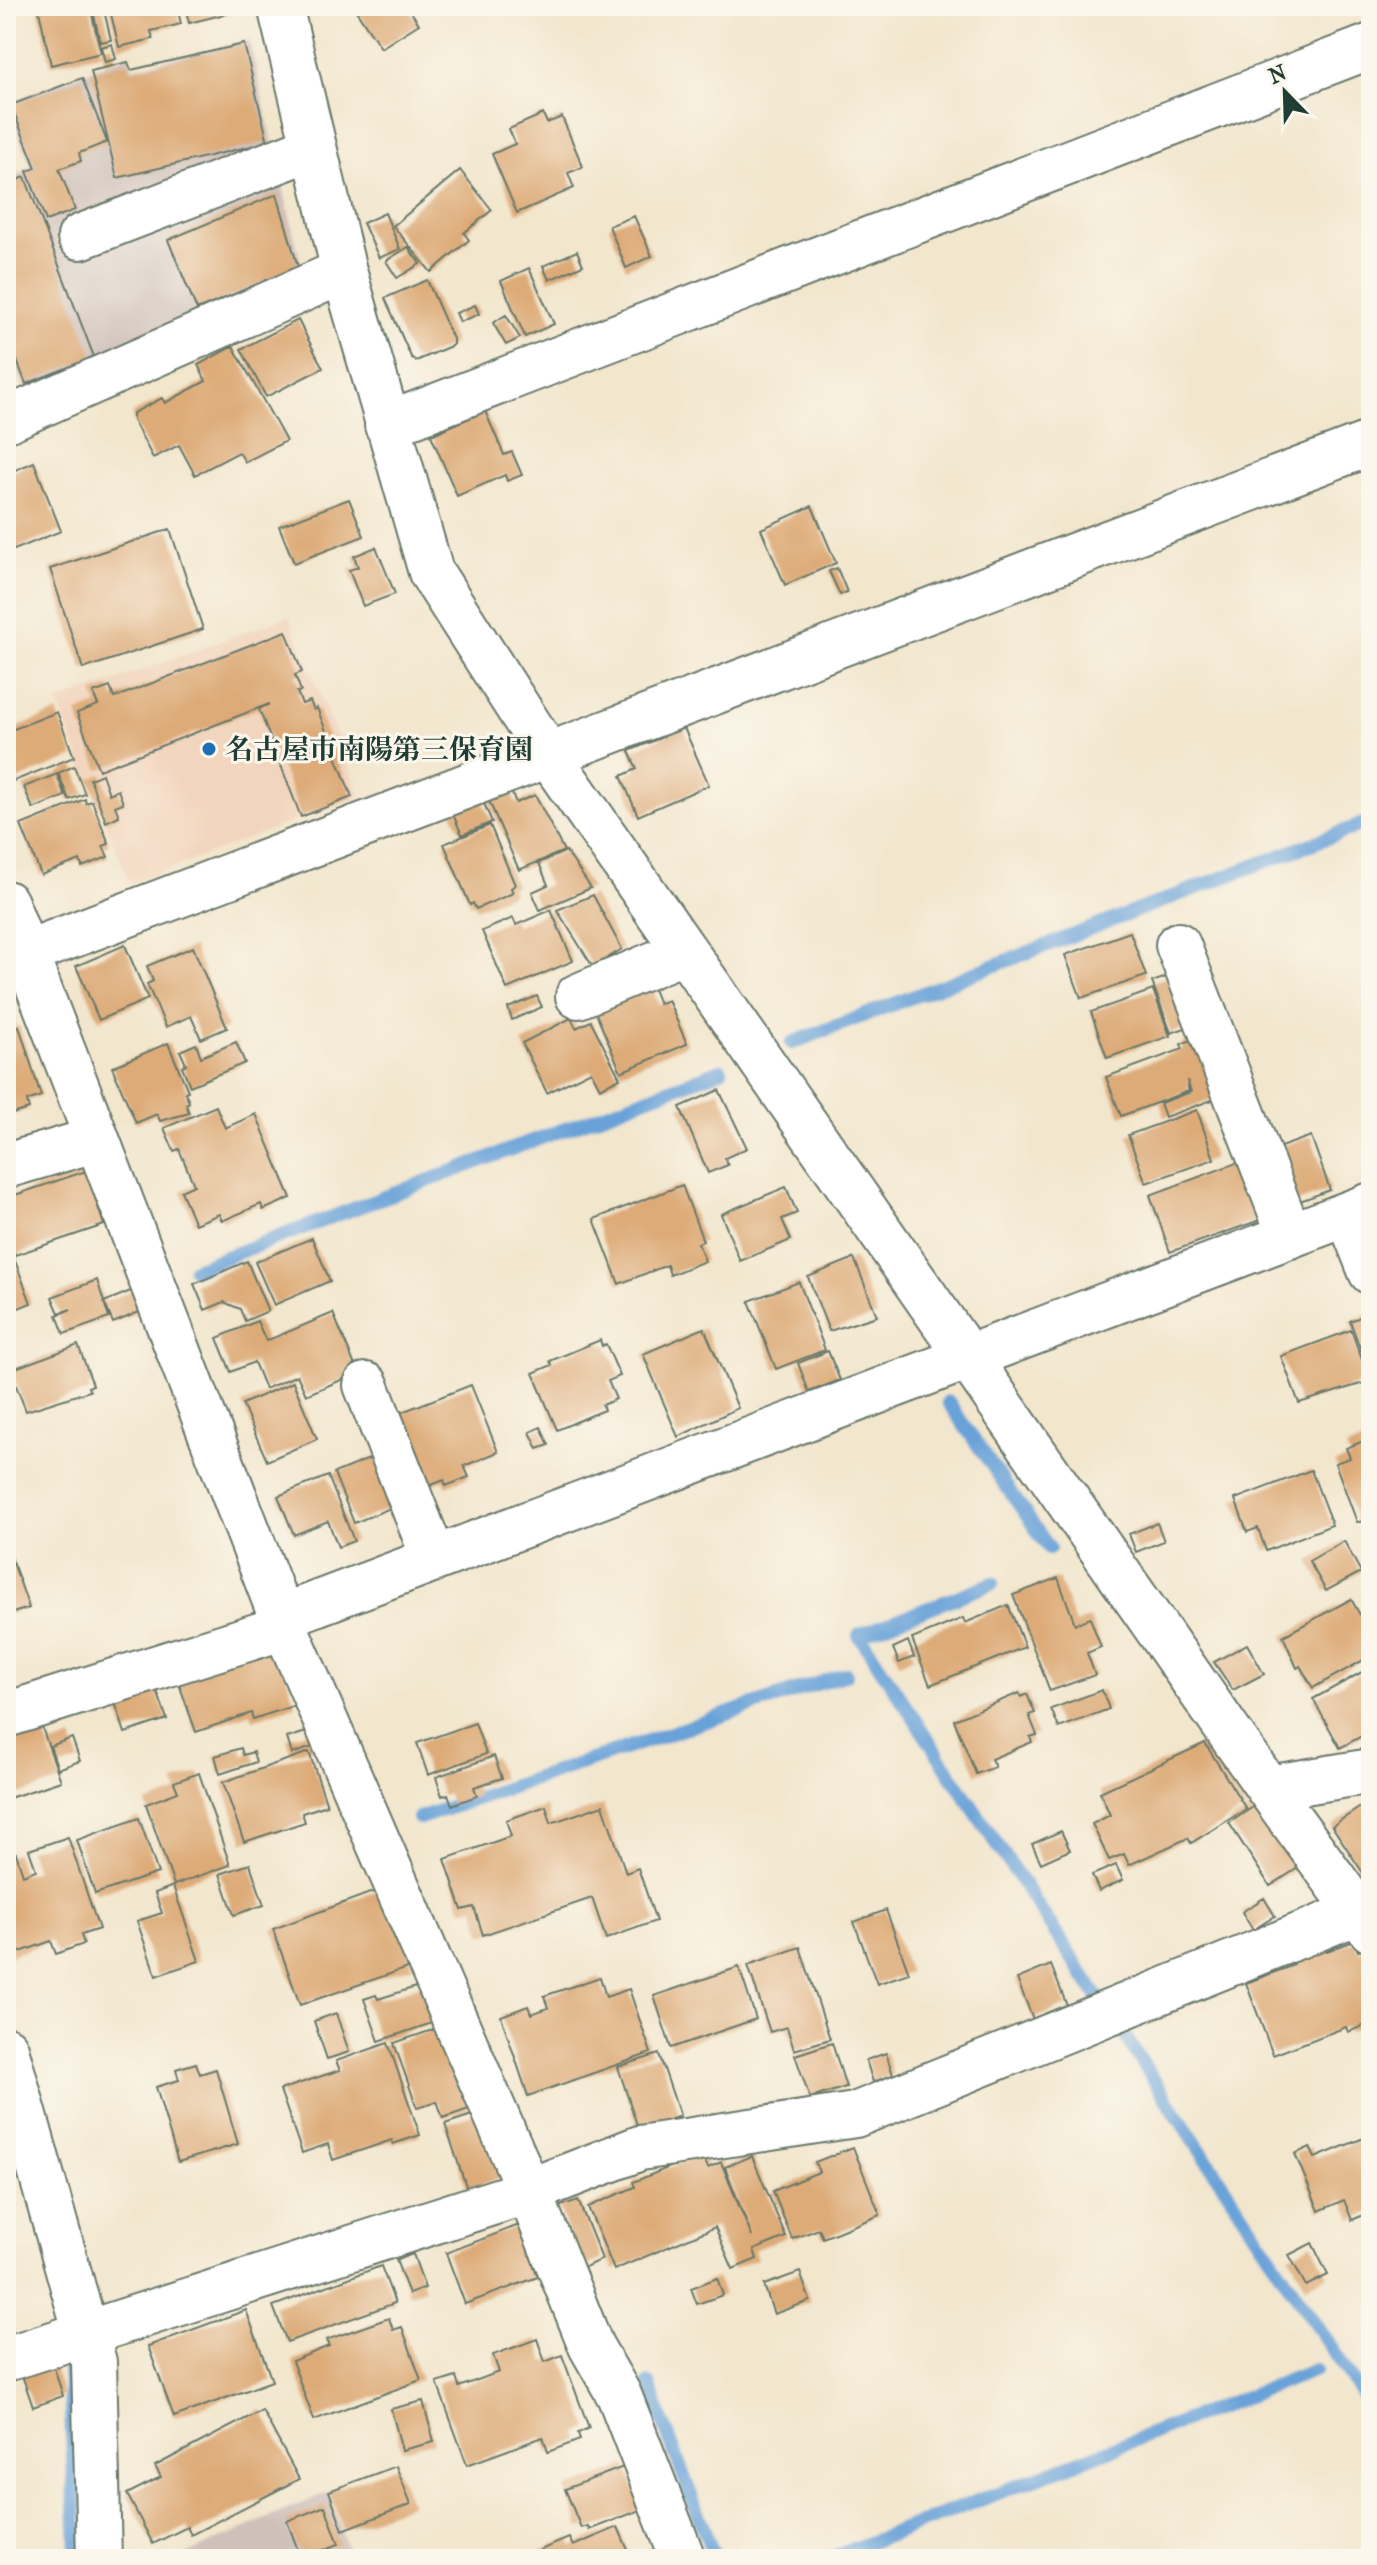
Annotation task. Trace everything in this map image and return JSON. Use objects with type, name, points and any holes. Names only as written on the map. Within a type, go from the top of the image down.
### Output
[{"type":"street","points":[[6,2359],[529,2191],[640,2148],[855,2115],[1365,1921],[1268,1788],[549,756],[431,572],[344,271],[280,6]]},
{"type":"street","points":[[387,425],[1371,46]]},
{"type":"street","points":[[80,237],[314,147]]},
{"type":"street","points":[[6,420],[344,271]]},
{"type":"street","points":[[26,953],[1371,443]]},
{"type":"street","points":[[6,903],[94,1140],[283,1622],[529,2191],[591,2346],[619,2395],[683,2559]]},
{"type":"street","points":[[1178,945],[1290,1236]]},
{"type":"street","points":[[578,996],[685,951]]},
{"type":"street","points":[[6,1166],[94,1140]]},
{"type":"street","points":[[6,1715],[283,1622],[434,1559],[970,1359],[1360,1209],[1371,1272]]},
{"type":"street","points":[[366,1385],[434,1559]]},
{"type":"street","points":[[1268,1788],[1371,1771]]},
{"type":"street","points":[[6,2049],[94,2362],[99,2559]]},
{"type":"shaded area","points":[[249,40],[302,269],[26,391],[6,340],[6,178],[32,168],[7,103],[129,55],[133,68]]},
{"type":"shaded area","name":"名古屋市南陽第三保育園","points":[[289,616],[360,796],[130,884],[57,702]]},
{"type":"shaded area","points":[[328,2492],[351,2559],[175,2559]]},
{"type":"building","points":[[38,6],[90,6],[101,53],[51,65]]},
{"type":"building","points":[[92,6],[103,6],[111,40],[100,42]]},
{"type":"building","points":[[109,6],[177,6],[181,24],[151,31],[153,39],[119,47]]},
{"type":"building","points":[[185,6],[253,6],[253,7],[189,23]]},
{"type":"building","points":[[360,6],[407,6],[419,24],[381,48],[355,9]]},
{"type":"building","points":[[112,44],[116,59],[105,62],[101,47]]},
{"type":"building","points":[[244,44],[268,142],[117,178],[91,71],[128,62],[131,70]]},
{"type":"building","points":[[82,78],[107,142],[79,153],[81,161],[59,169],[75,210],[46,221],[27,171],[36,168],[11,105]]},
{"type":"building","points":[[543,114],[547,123],[562,117],[583,167],[568,173],[574,188],[517,213],[492,154],[515,144],[509,129]]},
{"type":"building","points":[[460,170],[492,210],[464,233],[469,240],[431,272],[393,226]]},
{"type":"building","points":[[25,177],[94,357],[26,384],[6,332],[6,184]]},
{"type":"building","points":[[277,194],[298,267],[197,310],[168,240]]},
{"type":"building","points":[[385,213],[400,249],[379,258],[363,223]]},
{"type":"building","points":[[634,216],[652,256],[626,268],[609,226]]},
{"type":"building","points":[[408,247],[420,264],[397,278],[386,261]]},
{"type":"building","points":[[577,251],[583,265],[549,280],[543,266]]},
{"type":"building","points":[[529,268],[554,324],[525,337],[501,281]]},
{"type":"building","points":[[427,280],[453,345],[416,361],[411,357],[385,298]]},
{"type":"building","points":[[475,305],[479,314],[460,322],[456,313]]},
{"type":"building","points":[[506,315],[520,338],[506,345],[493,323]]},
{"type":"building","points":[[298,320],[323,368],[266,397],[241,349]]},
{"type":"building","points":[[233,346],[286,441],[245,462],[239,452],[195,475],[179,445],[153,458],[133,420],[133,413],[162,398],[165,403],[206,381],[198,365]]},
{"type":"building","points":[[485,411],[504,455],[512,452],[522,475],[507,481],[505,475],[457,496],[431,435]]},
{"type":"building","points":[[34,462],[61,531],[14,550],[6,530],[6,474]]},
{"type":"building","points":[[349,499],[364,536],[294,563],[279,526]]},
{"type":"building","points":[[812,506],[836,563],[785,585],[761,529]]},
{"type":"building","points":[[170,529],[203,629],[83,669],[50,569]]},
{"type":"building","points":[[376,547],[395,594],[363,606],[349,570],[358,567],[354,556]]},
{"type":"building","points":[[837,568],[847,592],[840,595],[829,571]]},
{"type":"building","points":[[286,631],[302,672],[295,675],[301,691],[297,692],[302,704],[310,701],[314,710],[317,708],[352,797],[301,817],[259,709],[269,704],[99,770],[77,713],[98,705],[93,693],[110,687],[114,698]]},
{"type":"building","points":[[57,712],[74,757],[14,781],[6,761],[6,732]]},
{"type":"building","points":[[684,728],[709,785],[638,816],[621,776],[637,769],[629,751]]},
{"type":"building","points":[[74,766],[85,794],[69,800],[58,773]]},
{"type":"building","points":[[57,774],[65,796],[33,809],[24,787]]},
{"type":"building","points":[[102,774],[109,794],[118,790],[123,803],[115,806],[119,816],[106,822],[90,779]]},
{"type":"building","points":[[511,791],[516,803],[535,795],[564,851],[519,870],[489,801]]},
{"type":"building","points":[[85,799],[86,803],[92,801],[109,844],[103,846],[108,857],[82,867],[80,860],[41,875],[21,825]]},
{"type":"building","points":[[482,799],[492,822],[462,835],[452,812]]},
{"type":"building","points":[[490,825],[515,885],[511,888],[513,893],[476,909],[473,903],[470,905],[444,844]]},
{"type":"building","points":[[566,851],[591,888],[540,910],[532,892],[548,885],[539,863]]},
{"type":"building","points":[[593,895],[622,949],[593,967],[557,910]]},
{"type":"building","points":[[551,910],[573,961],[507,989],[482,931],[513,918],[516,925]]},
{"type":"building","points":[[1130,932],[1146,976],[1081,998],[1065,955]]},
{"type":"building","points":[[125,945],[148,999],[99,1020],[76,966]]},
{"type":"building","points":[[193,947],[227,1028],[201,1039],[191,1016],[166,1027],[147,984],[153,981],[147,966]]},
{"type":"building","points":[[1175,974],[1194,1025],[1171,1033],[1152,982]]},
{"type":"building","points":[[651,984],[659,1004],[668,1000],[687,1044],[621,1072],[594,1009]]},
{"type":"building","points":[[1153,990],[1170,1036],[1107,1058],[1091,1012]]},
{"type":"building","points":[[6,991],[16,1022],[6,1025]]},
{"type":"building","points":[[537,996],[542,1007],[512,1020],[508,1008]]},
{"type":"building","points":[[571,1018],[576,1028],[591,1021],[620,1078],[600,1088],[591,1071],[547,1093],[522,1043]]},
{"type":"building","points":[[19,1026],[41,1096],[27,1101],[29,1109],[6,1116],[6,1030]]},
{"type":"building","points":[[1197,1038],[1218,1098],[1165,1117],[1160,1103],[1191,1092],[1187,1080],[1189,1091],[1121,1116],[1106,1077],[1183,1049],[1181,1044]]},
{"type":"building","points":[[236,1042],[245,1063],[190,1086],[180,1051],[196,1044],[201,1057]]},
{"type":"building","points":[[168,1043],[188,1091],[185,1092],[189,1113],[160,1121],[157,1114],[136,1123],[112,1067]]},
{"type":"building","points":[[719,1090],[747,1148],[725,1158],[728,1165],[708,1173],[680,1107]]},
{"type":"building","points":[[216,1106],[225,1128],[256,1114],[291,1198],[263,1210],[261,1204],[222,1221],[219,1214],[195,1224],[181,1191],[194,1185],[179,1149],[174,1151],[164,1128]]},
{"type":"building","points":[[1197,1110],[1214,1159],[1146,1183],[1128,1135]]},
{"type":"building","points":[[1311,1136],[1330,1190],[1292,1204],[1272,1150]]},
{"type":"building","points":[[1242,1161],[1263,1219],[1170,1252],[1150,1195]]},
{"type":"building","points":[[86,1171],[104,1225],[15,1255],[6,1229],[6,1198]]},
{"type":"building","points":[[682,1185],[703,1241],[698,1243],[705,1261],[670,1275],[667,1265],[619,1284],[594,1219]]},
{"type":"building","points":[[786,1187],[797,1213],[782,1219],[791,1240],[740,1261],[721,1214]]},
{"type":"building","points":[[6,1237],[31,1303],[6,1313]]},
{"type":"building","points":[[312,1238],[330,1281],[274,1305],[255,1262]]},
{"type":"building","points":[[854,1258],[877,1316],[829,1331],[808,1277]]},
{"type":"building","points":[[247,1261],[268,1311],[245,1321],[240,1309],[224,1302],[205,1310],[194,1284]]},
{"type":"building","points":[[97,1280],[109,1318],[64,1334],[57,1315],[71,1309],[59,1313],[52,1297]]},
{"type":"building","points":[[799,1282],[825,1350],[776,1369],[749,1301]]},
{"type":"building","points":[[133,1290],[142,1311],[113,1323],[104,1302]]},
{"type":"building","points":[[333,1313],[358,1373],[306,1395],[297,1375],[265,1389],[254,1362],[231,1372],[217,1338],[257,1321],[266,1341]]},
{"type":"building","points":[[1370,1313],[1371,1355],[1364,1358],[1350,1321]]},
{"type":"building","points":[[704,1328],[738,1408],[678,1437],[643,1354]]},
{"type":"building","points":[[1351,1330],[1370,1381],[1299,1403],[1281,1356]]},
{"type":"building","points":[[600,1340],[602,1346],[606,1344],[620,1376],[608,1381],[616,1399],[602,1405],[604,1410],[557,1430],[533,1373],[552,1365],[550,1361]]},
{"type":"building","points":[[78,1345],[93,1385],[88,1387],[90,1391],[26,1411],[10,1370]]},
{"type":"building","points":[[828,1351],[840,1380],[809,1392],[798,1363]]},
{"type":"building","points":[[293,1382],[317,1439],[267,1461],[242,1404]]},
{"type":"building","points":[[471,1385],[498,1452],[464,1466],[469,1477],[446,1486],[444,1480],[421,1489],[394,1415]]},
{"type":"building","points":[[541,1427],[549,1445],[538,1449],[530,1432]]},
{"type":"building","points":[[1371,1438],[1371,1521],[1357,1522],[1335,1463],[1350,1458],[1346,1448]]},
{"type":"building","points":[[384,1453],[403,1503],[354,1523],[334,1473]]},
{"type":"building","points":[[1311,1470],[1332,1525],[1266,1551],[1258,1528],[1247,1532],[1235,1499]]},
{"type":"building","points":[[328,1476],[354,1541],[338,1547],[328,1521],[294,1535],[278,1496]]},
{"type":"building","points":[[1157,1523],[1164,1541],[1136,1552],[1129,1534]]},
{"type":"building","points":[[1344,1541],[1361,1572],[1326,1591],[1309,1561]]},
{"type":"building","points":[[9,1551],[29,1608],[6,1615],[6,1552]]},
{"type":"building","points":[[1058,1578],[1075,1624],[1090,1618],[1101,1647],[1087,1653],[1095,1675],[1050,1691],[1013,1595]]},
{"type":"building","points":[[1351,1599],[1371,1634],[1371,1656],[1313,1688],[1300,1666],[1297,1668],[1283,1636]]},
{"type":"building","points":[[1008,1605],[1025,1647],[930,1685],[912,1639],[963,1618],[965,1623]]},
{"type":"building","points":[[908,1641],[914,1657],[899,1663],[893,1648]]},
{"type":"building","points":[[275,1644],[296,1705],[253,1719],[251,1713],[196,1732],[177,1678]]},
{"type":"building","points":[[1247,1644],[1264,1674],[1233,1690],[1214,1662]]},
{"type":"building","points":[[1371,1667],[1371,1731],[1340,1748],[1313,1699]]},
{"type":"building","points":[[155,1685],[167,1719],[125,1733],[114,1699]]},
{"type":"building","points":[[1102,1690],[1109,1709],[1059,1728],[1051,1709]]},
{"type":"building","points":[[1019,1693],[1021,1697],[1027,1694],[1035,1713],[1029,1715],[1037,1735],[1030,1737],[1032,1742],[991,1759],[995,1767],[976,1774],[954,1720]]},
{"type":"building","points":[[40,1722],[61,1781],[6,1799],[6,1734]]},
{"type":"building","points":[[475,1723],[486,1754],[428,1775],[417,1743]]},
{"type":"building","points":[[313,1730],[318,1745],[292,1754],[287,1738]]},
{"type":"building","points":[[72,1738],[80,1761],[58,1769],[50,1746]]},
{"type":"building","points":[[1205,1743],[1246,1809],[1191,1843],[1188,1838],[1129,1865],[1124,1854],[1109,1860],[1092,1824],[1110,1815],[1100,1792]]},
{"type":"building","points":[[241,1748],[243,1755],[253,1752],[256,1762],[220,1774],[215,1756]]},
{"type":"building","points":[[309,1752],[327,1805],[302,1813],[305,1822],[244,1842],[223,1782]]},
{"type":"building","points":[[494,1756],[502,1778],[474,1787],[477,1796],[452,1805],[448,1794],[442,1796],[436,1777]]},
{"type":"building","points":[[199,1773],[230,1865],[174,1885],[146,1804],[178,1792],[174,1782]]},
{"type":"building","points":[[1371,1800],[1371,1885],[1332,1826]]},
{"type":"building","points":[[603,1805],[626,1873],[638,1868],[656,1921],[606,1939],[592,1898],[483,1935],[474,1907],[462,1910],[445,1859],[511,1836],[506,1820],[546,1806],[551,1823]]},
{"type":"building","points":[[1256,1805],[1298,1868],[1270,1886],[1229,1823]]},
{"type":"building","points":[[139,1818],[158,1873],[95,1894],[77,1840]]},
{"type":"building","points":[[1061,1831],[1070,1850],[1041,1863],[1032,1844]]},
{"type":"building","points":[[68,1837],[99,1929],[81,1935],[84,1944],[56,1954],[51,1941],[9,1956],[6,1857],[16,1853],[23,1875],[36,1870],[29,1850]]},
{"type":"building","points":[[250,1864],[264,1905],[234,1915],[220,1874]]},
{"type":"building","points":[[1116,1865],[1123,1880],[1099,1891],[1092,1875]]},
{"type":"building","points":[[173,1886],[199,1961],[156,1976],[137,1921],[162,1913],[155,1893]]},
{"type":"building","points":[[386,1887],[413,1966],[300,2005],[273,1929]]},
{"type":"building","points":[[1264,1898],[1275,1916],[1253,1930],[1242,1912]]},
{"type":"building","points":[[886,1910],[909,1973],[877,1984],[854,1922]]},
{"type":"building","points":[[1354,1941],[1358,1951],[1365,1949],[1371,1967],[1371,2023],[1348,2032],[1346,2027],[1273,2055],[1246,1983],[1294,1965],[1293,1961],[1326,1948],[1327,1951]]},
{"type":"building","points":[[800,1947],[830,2039],[794,2050],[787,2027],[770,2032],[748,1965]]},
{"type":"building","points":[[1051,1965],[1067,2006],[1033,2019],[1017,1979]]},
{"type":"building","points":[[739,1967],[756,2019],[671,2048],[654,1996]]},
{"type":"building","points":[[600,1977],[606,1997],[629,1989],[651,2053],[528,2096],[501,2016],[528,2006],[531,2014],[548,2008],[544,1996]]},
{"type":"building","points":[[422,1985],[435,2022],[379,2041],[364,1999],[376,1995],[378,1999]]},
{"type":"building","points":[[336,2013],[349,2052],[327,2059],[314,2021]]},
{"type":"building","points":[[441,2027],[469,2109],[443,2118],[437,2101],[417,2108],[394,2043]]},
{"type":"building","points":[[388,2043],[420,2135],[393,2144],[392,2140],[333,2160],[328,2144],[302,2153],[280,2090],[340,2070],[336,2061]]},
{"type":"building","points":[[832,2043],[846,2087],[810,2098],[795,2055]]},
{"type":"building","points":[[886,2053],[893,2075],[873,2082],[866,2060]]},
{"type":"building","points":[[659,2054],[680,2116],[639,2131],[618,2067]]},
{"type":"building","points":[[196,2063],[200,2074],[216,2069],[238,2144],[178,2162],[156,2087],[179,2080],[176,2069]]},
{"type":"building","points":[[478,2113],[500,2178],[467,2189],[445,2124]]},
{"type":"building","points":[[1371,2135],[1371,2212],[1352,2220],[1344,2200],[1319,2211],[1295,2154],[1310,2147],[1315,2158]]},
{"type":"building","points":[[853,2147],[880,2215],[823,2238],[819,2229],[792,2239],[773,2191],[819,2172],[815,2162]]},
{"type":"building","points":[[702,2154],[708,2168],[721,2162],[752,2237],[725,2167],[752,2156],[786,2237],[754,2250],[757,2259],[733,2269],[715,2227],[614,2270],[588,2207],[635,2187],[633,2182]]},
{"type":"building","points":[[578,2200],[602,2259],[583,2268],[558,2207]]},
{"type":"building","points":[[519,2225],[538,2277],[465,2304],[446,2253]]},
{"type":"building","points":[[1312,2243],[1328,2275],[1306,2286],[1289,2255]]},
{"type":"building","points":[[413,2254],[425,2288],[409,2294],[396,2260]]},
{"type":"building","points":[[381,2266],[395,2303],[287,2342],[273,2306]]},
{"type":"building","points":[[800,2272],[810,2301],[774,2314],[764,2285]]},
{"type":"building","points":[[717,2278],[723,2295],[697,2304],[691,2288]]},
{"type":"building","points":[[246,2310],[272,2381],[174,2417],[148,2346]]},
{"type":"building","points":[[389,2318],[393,2330],[402,2327],[421,2380],[314,2420],[292,2361],[329,2346],[326,2340]]},
{"type":"building","points":[[537,2339],[545,2362],[562,2355],[589,2428],[578,2433],[580,2440],[548,2452],[543,2437],[467,2465],[437,2383],[456,2377],[459,2387],[499,2372],[493,2355]]},
{"type":"building","points":[[52,2361],[63,2396],[33,2407],[21,2372]]},
{"type":"building","points":[[423,2401],[434,2442],[402,2450],[391,2409]]},
{"type":"building","points":[[262,2410],[299,2479],[191,2535],[187,2527],[153,2544],[127,2494],[161,2477],[155,2466]]},
{"type":"building","points":[[396,2466],[411,2504],[343,2530],[329,2491]]},
{"type":"building","points":[[626,2466],[643,2509],[589,2530],[588,2526],[581,2528],[565,2489]]},
{"type":"building","points":[[325,2506],[339,2544],[301,2558],[287,2521]]},
{"type":"building","points":[[618,2527],[632,2559],[544,2559],[540,2550],[569,2538],[573,2546]]},
{"type":"waterway","points":[[792,1043],[1371,821]]},
{"type":"waterway","points":[[194,1269],[721,1070]]},
{"type":"waterway","points":[[948,1402],[1049,1548]]},
{"type":"waterway","points":[[993,1583],[859,1635],[1097,1996]]},
{"type":"waterway","points":[[419,1818],[846,1674]]},
{"type":"waterway","points":[[1120,2029],[1371,2408]]},
{"type":"waterway","points":[[69,2360],[77,2551]]},
{"type":"waterway","points":[[828,2559],[1315,2370]]},
{"type":"waterway","points":[[649,2384],[715,2559]]},
{"type":"place","name":"名古屋市南陽第三保育園","points":[[209,749]]}]
